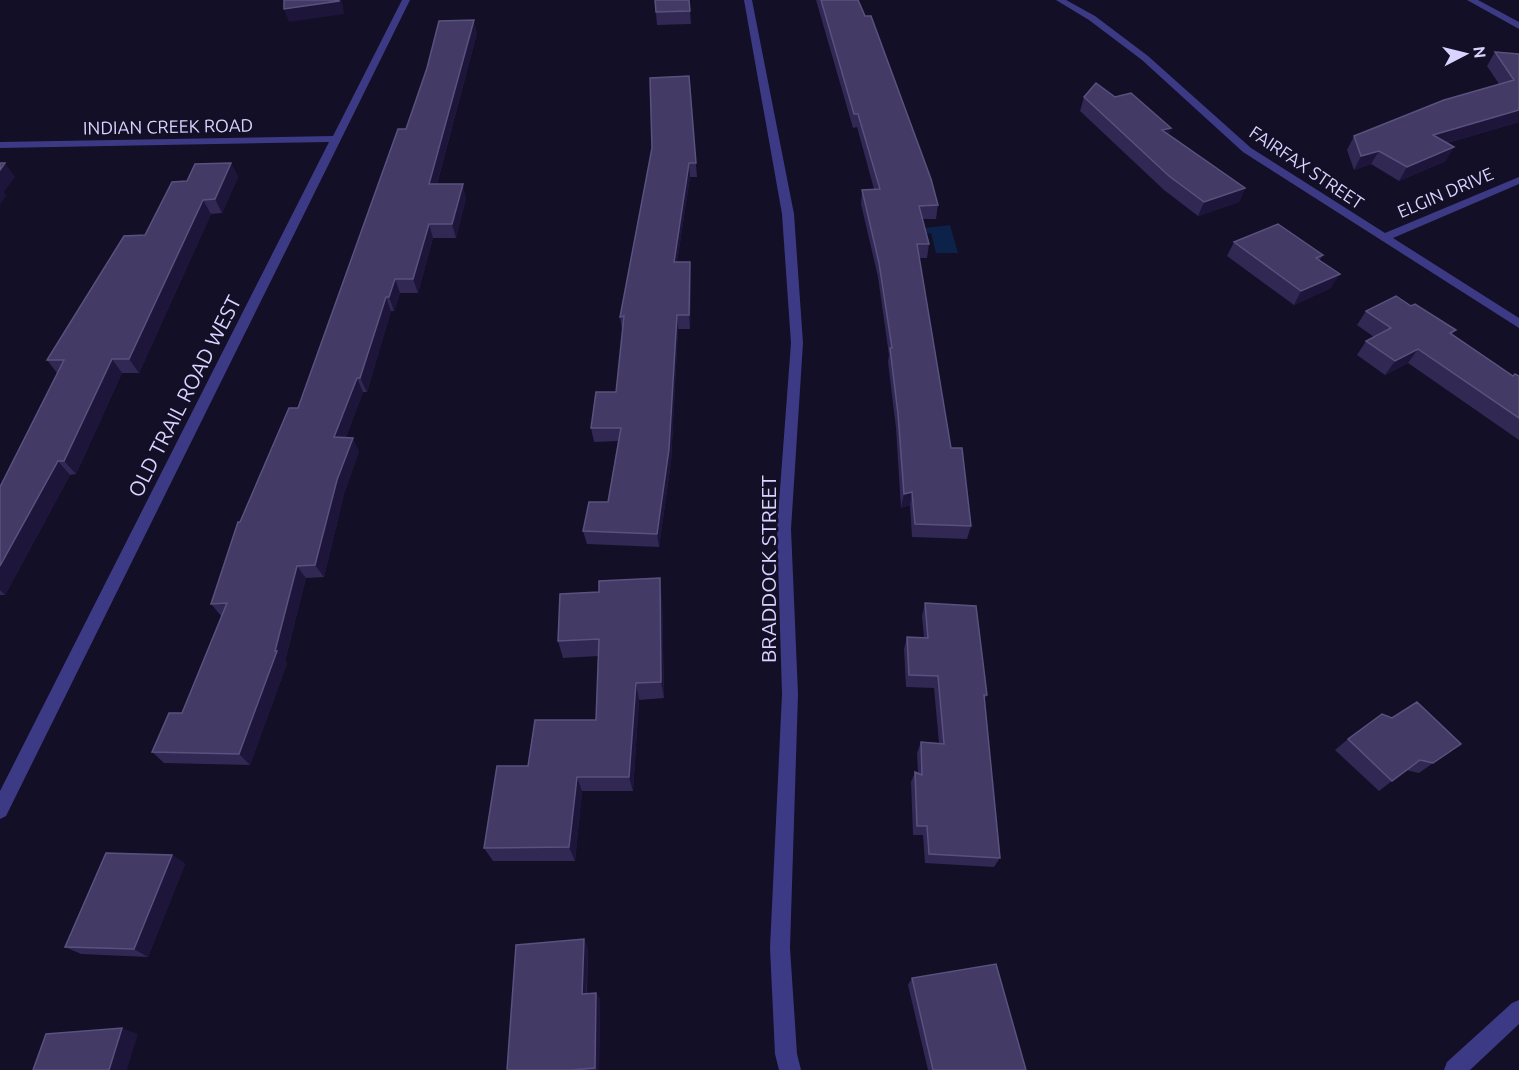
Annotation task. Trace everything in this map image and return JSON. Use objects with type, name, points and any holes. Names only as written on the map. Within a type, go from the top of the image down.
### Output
[{"type":"street","name":"OLD TRAIL ROAD WEST","points":[[0,810],[406,0]]},
{"type":"street","name":"BRADDOCK STREET","points":[[748,0],[788,214],[797,343],[784,529],[790,694],[780,948],[786,1054],[790,1070]]},
{"type":"street","name":"FAIRFAX STREET","points":[[1060,0],[1092,18],[1144,58],[1247,150],[1519,324]]},
{"type":"street","points":[[1471,0],[1519,26]]},
{"type":"street","name":"INDIAN CREEK ROAD","points":[[0,145],[336,140]]},
{"type":"street","name":"ELGIN DRIVE","points":[[1384,238],[1519,180]]},
{"type":"street","points":[[1455,1070],[1519,1010]]},
{"type":"water","points":[[950,225],[958,253],[936,253],[931,233],[927,233],[925,228]]},
{"type":"building","points":[[284,0],[339,0],[339,1],[284,9]]},
{"type":"building","points":[[655,0],[689,0],[690,11],[656,12]]},
{"type":"building","points":[[821,0],[858,0],[865,16],[871,16],[931,179],[938,205],[919,206],[929,244],[917,244],[951,448],[962,448],[971,526],[915,524],[912,492],[904,494],[890,348],[892,348],[879,263],[862,190],[880,189],[858,114],[854,114]]},
{"type":"building","points":[[474,20],[429,184],[463,184],[452,224],[429,224],[413,279],[395,279],[389,297],[386,297],[360,378],[357,378],[334,437],[353,438],[337,480],[315,565],[297,566],[275,651],[277,651],[239,754],[152,752],[169,713],[182,713],[227,603],[211,604],[238,522],[240,522],[289,408],[298,408],[398,129],[406,129],[427,68],[439,21]]},
{"type":"building","points":[[1495,52],[1519,54],[1519,110],[1433,135],[1454,147],[1407,167],[1379,151],[1361,156],[1354,136],[1444,100],[1514,80]]},
{"type":"building","points":[[689,76],[696,163],[689,163],[674,262],[690,262],[689,315],[677,315],[669,449],[657,534],[583,531],[589,502],[608,502],[621,428],[591,428],[596,392],[616,392],[624,316],[620,317],[652,148],[650,78]]},
{"type":"building","points":[[1096,83],[1115,97],[1131,93],[1171,128],[1162,130],[1245,188],[1204,202],[1169,176],[1084,97]]},
{"type":"building","points":[[231,163],[215,199],[203,200],[129,359],[112,359],[64,461],[58,461],[0,566],[0,487],[64,360],[47,360],[124,236],[145,235],[172,182],[187,181],[195,164]]},
{"type":"building","points":[[1278,224],[1323,255],[1316,258],[1340,274],[1301,291],[1234,242]]},
{"type":"building","points":[[1396,296],[1411,306],[1415,304],[1456,330],[1450,333],[1513,376],[1515,374],[1519,376],[1519,418],[1418,349],[1395,361],[1366,341],[1391,328],[1366,311]]},
{"type":"building","points":[[660,578],[661,682],[636,683],[629,777],[577,777],[569,847],[484,848],[497,766],[528,766],[535,720],[596,720],[599,639],[558,641],[560,594],[599,592],[599,581]]},
{"type":"building","points":[[925,603],[976,606],[987,695],[984,695],[1000,858],[929,854],[927,826],[917,826],[915,772],[922,775],[921,742],[944,744],[938,676],[909,675],[907,637],[928,638]]},
{"type":"building","points":[[1417,702],[1461,744],[1433,763],[1420,760],[1392,781],[1348,739],[1382,714],[1392,718]]},
{"type":"building","points":[[106,853],[172,855],[134,949],[65,947]]},
{"type":"building","points":[[584,939],[582,994],[596,993],[595,1068],[507,1070],[516,945]]},
{"type":"building","points":[[996,964],[1026,1070],[933,1070],[912,978]]},
{"type":"building","points":[[122,1028],[109,1070],[33,1070],[46,1034]]}]
